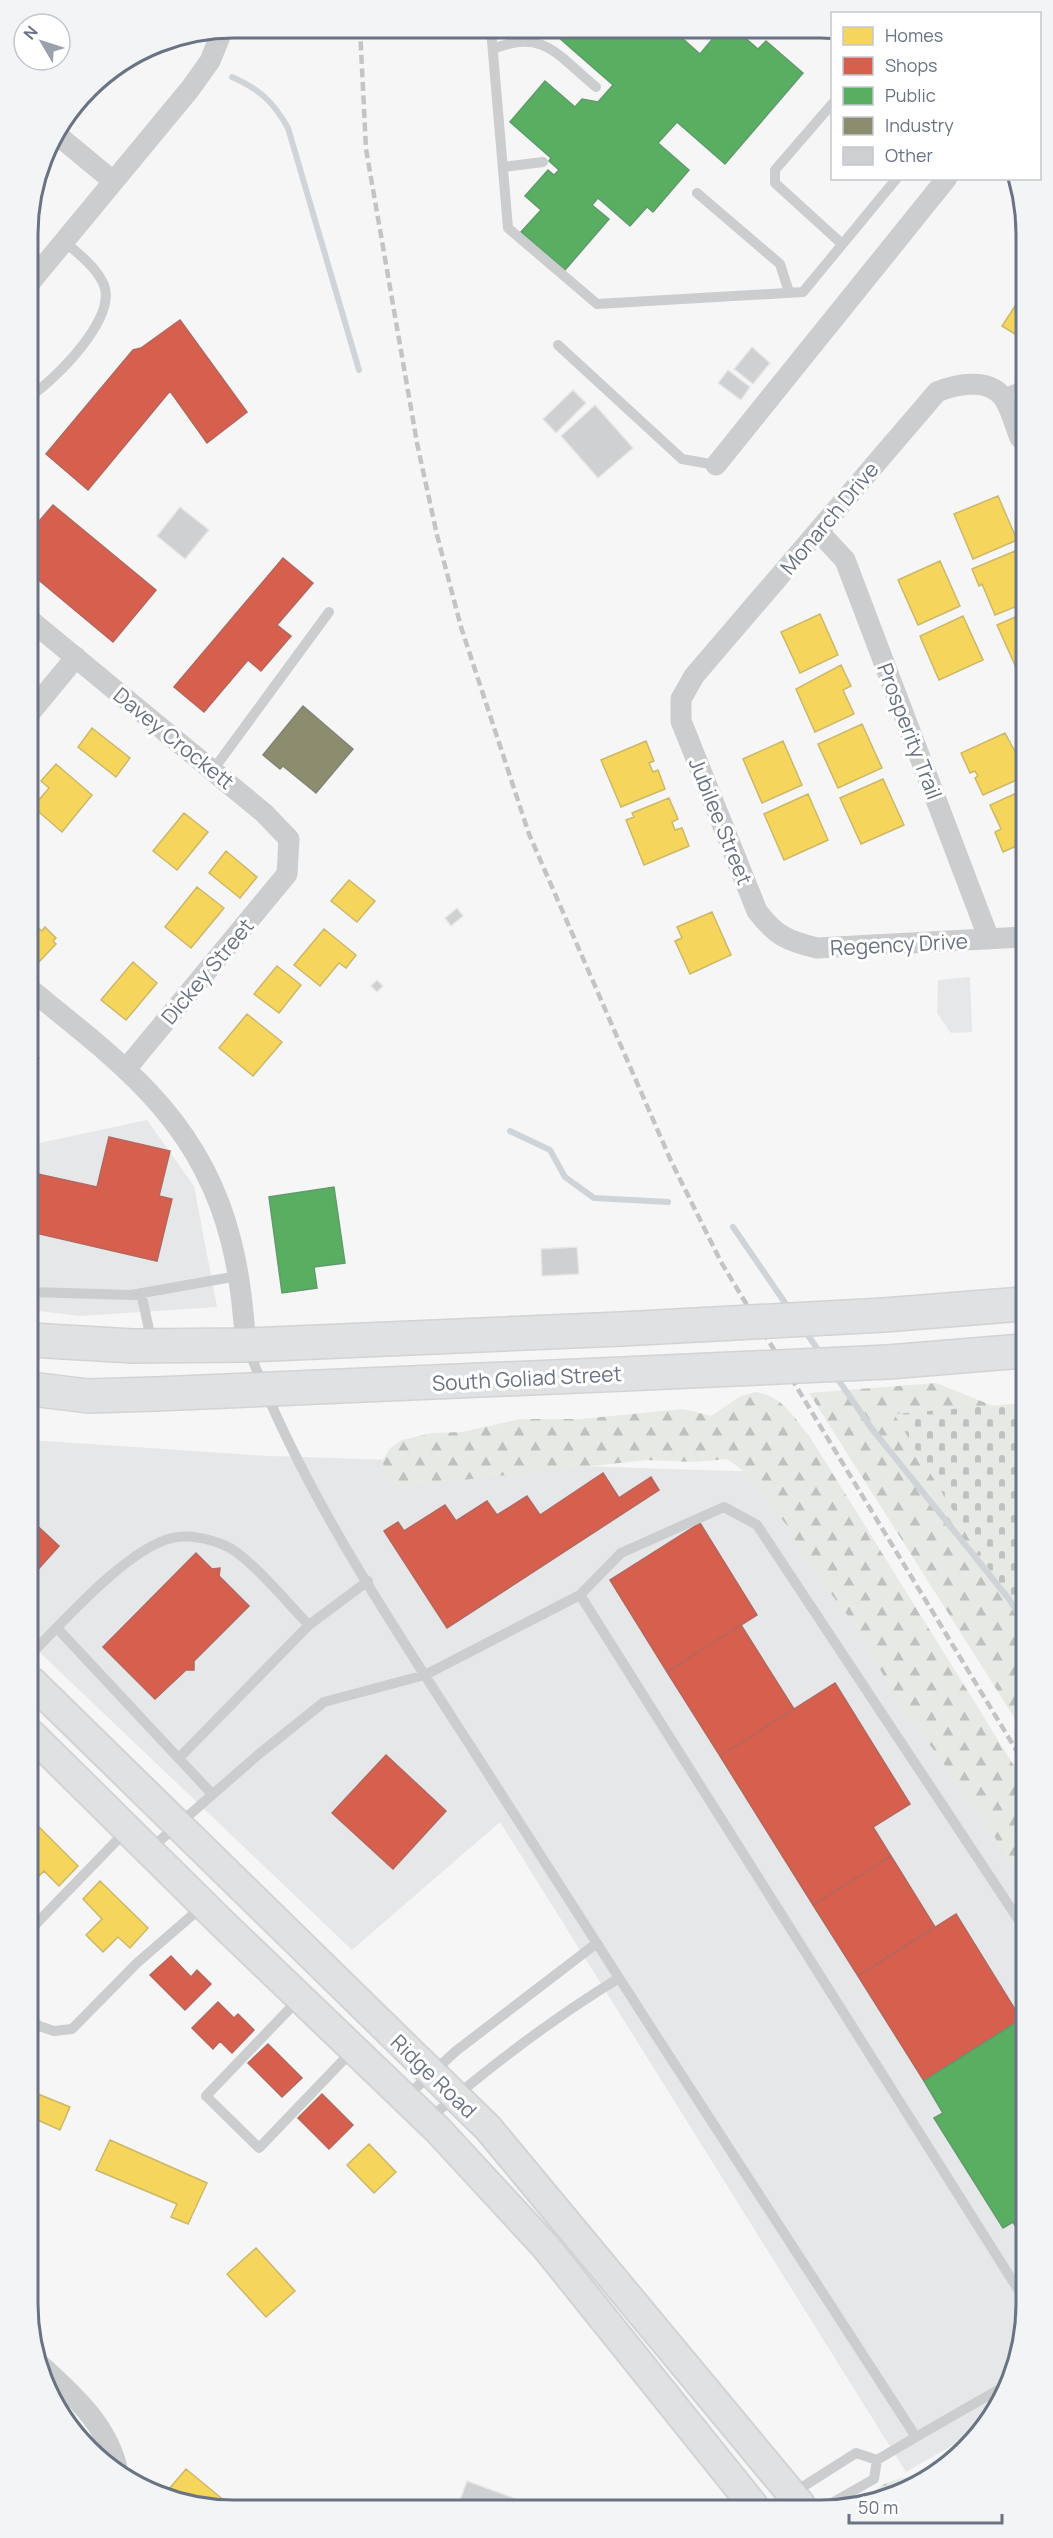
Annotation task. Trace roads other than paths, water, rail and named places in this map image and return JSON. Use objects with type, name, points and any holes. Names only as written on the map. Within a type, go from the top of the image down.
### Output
[{"type":"main road","name":"South Goliad Street","points":[[38,1340],[153,1346],[246,1345],[621,1329],[884,1315],[1015,1305]]},
{"type":"main road","name":"South Goliad Street","points":[[38,1390],[88,1396],[264,1390],[888,1362],[1015,1352]]},
{"type":"main road","name":"Ridge Road","points":[[38,1688],[488,2128],[558,2210],[791,2500]]},
{"type":"main road","name":"Ridge Road","points":[[38,1741],[204,1905],[428,2120],[546,2247],[749,2500]]},
{"type":"street","points":[[38,273],[210,62],[219,39]]},
{"type":"street","points":[[62,139],[113,181]]},
{"type":"street","points":[[716,465],[945,180]]},
{"type":"street","name":"Monarch Drive","points":[[681,699],[694,676],[937,392],[953,385],[967,383],[1010,391]]},
{"type":"street","points":[[1010,391],[1005,400],[1016,428]]},
{"type":"street","name":"Prosperity Trail","points":[[818,531],[845,560],[989,939]]},
{"type":"street","name":"Davey Crockett","points":[[38,626],[264,813],[289,838],[287,874]]},
{"type":"street","points":[[38,703],[76,657]]},
{"type":"street","name":"Jubilee Street","points":[[681,699],[681,721],[757,911],[769,927],[779,934]]},
{"type":"street","name":"Dickey Street","points":[[126,1069],[287,874]]},
{"type":"street","name":"Regency Drive","points":[[779,934],[789,941],[817,948],[1016,937]]},
{"type":"street","points":[[38,996],[148,1089],[170,1116],[204,1168],[217,1195],[231,1239],[246,1345]]},
{"type":"street","points":[[52,2379],[77,2398],[104,2434],[115,2461]]},
{"type":"lane","points":[[492,38],[508,228],[597,304],[803,292],[895,180]]},
{"type":"lane","points":[[493,49],[516,40],[545,44],[596,87]]},
{"type":"lane","points":[[831,105],[775,170],[775,183],[843,244]]},
{"type":"lane","points":[[503,167],[543,162]]},
{"type":"lane","points":[[697,193],[780,264],[789,292]]},
{"type":"lane","points":[[38,389],[72,357],[99,320],[107,301],[104,286],[96,270],[64,241]]},
{"type":"lane","points":[[558,345],[682,459],[716,465]]},
{"type":"lane","points":[[213,770],[329,612]]},
{"type":"lane","points":[[38,1292],[141,1293],[238,1276]]},
{"type":"lane","points":[[141,1293],[153,1346]]},
{"type":"lane","points":[[246,1345],[264,1390],[306,1479],[425,1675],[916,2438]]},
{"type":"lane","points":[[149,1850],[212,1794],[324,1702],[425,1675],[580,1595],[621,1553],[724,1507],[757,1525],[1015,1915]]},
{"type":"lane","points":[[38,1647],[132,1557],[171,1538],[188,1536],[226,1546],[240,1555],[309,1625]]},
{"type":"lane","points":[[179,1758],[309,1625],[368,1581]]},
{"type":"lane","points":[[580,1595],[1015,2285]]},
{"type":"lane","points":[[57,1628],[212,1794]]},
{"type":"lane","points":[[38,1922],[128,1830]]},
{"type":"lane","points":[[38,2025],[54,2031],[72,2029],[137,1963],[204,1905]]},
{"type":"lane","points":[[405,2098],[456,2051],[597,1943]]},
{"type":"lane","points":[[428,2120],[507,2053],[567,2010],[619,1978]]},
{"type":"lane","points":[[300,1998],[206,2096],[259,2148],[354,2049]]},
{"type":"lane","points":[[793,2500],[856,2453],[877,2460],[994,2393]]},
{"type":"lane","points":[[838,2499],[874,2479],[877,2460]]},
{"type":"waterway","points":[[232,77],[250,86],[264,97],[277,110],[288,128],[359,370]]},
{"type":"waterway","points":[[510,1131],[550,1150],[565,1177],[594,1198],[668,1202]]},
{"type":"waterway","points":[[733,1227],[790,1310]]},
{"type":"waterway","points":[[805,1331],[821,1354]]},
{"type":"waterway","points":[[835,1375],[872,1429],[1015,1609]]},
{"type":"railway","points":[[360,38],[366,149],[417,443],[437,535],[461,627],[529,834],[671,1161],[721,1262],[1015,1749]]}]
